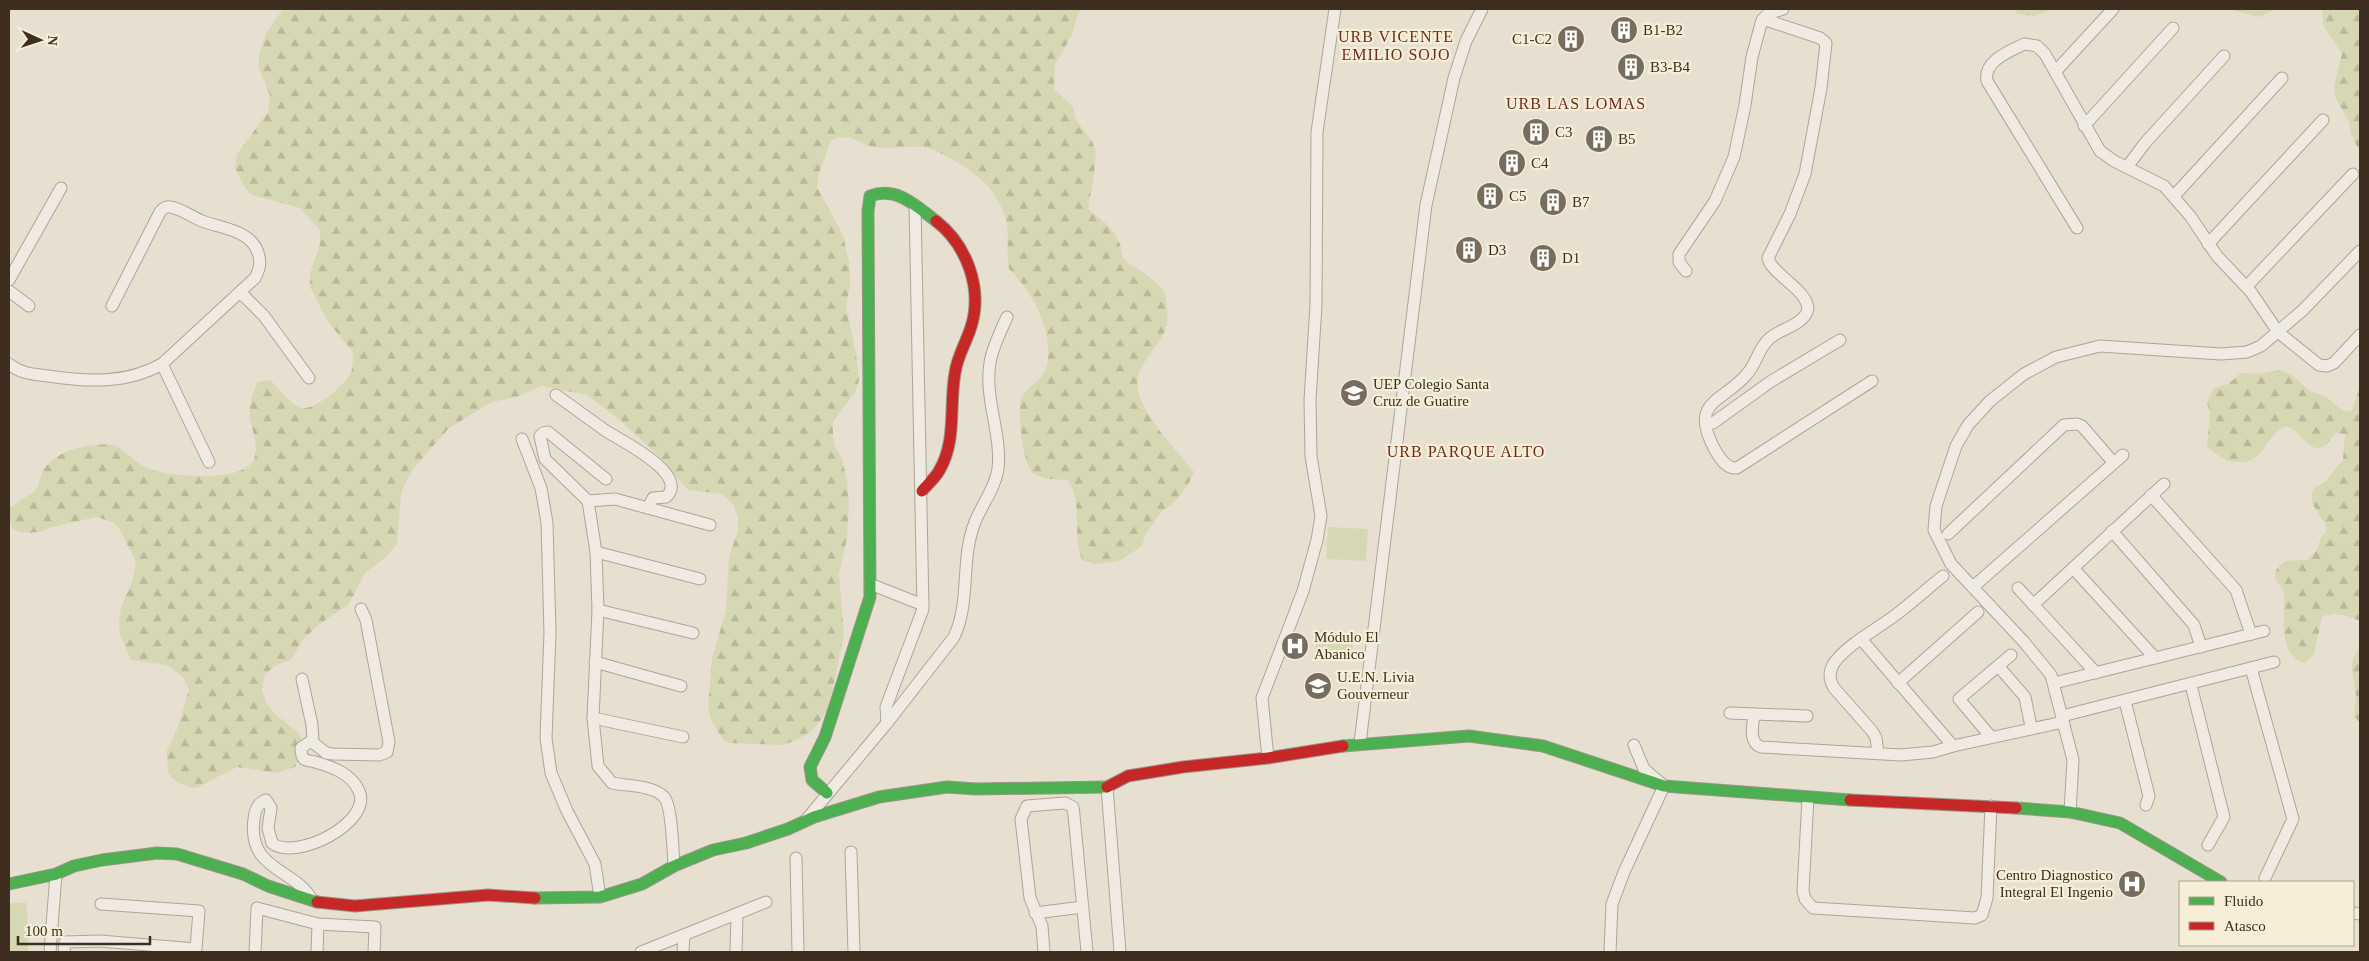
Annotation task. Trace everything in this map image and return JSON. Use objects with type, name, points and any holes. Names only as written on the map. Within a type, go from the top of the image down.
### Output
[{"type":"street","points":[[1268,758],[1262,698],[1303,591],[1317,540],[1321,516],[1311,456],[1310,409],[1316,305],[1317,132],[1335,9]]},
{"type":"street","points":[[1360,743],[1426,205],[1454,78],[1466,41],[1482,9]]},
{"type":"street","points":[[1686,271],[1679,262],[1679,254],[1715,201],[1734,157],[1745,105],[1752,56],[1763,19],[1768,14],[1783,9]]},
{"type":"street","points":[[2055,72],[2113,9]]},
{"type":"street","points":[[1763,19],[1820,38],[1826,43],[1821,88],[1805,174],[1790,214],[1768,258],[1772,267],[1784,276],[1804,297],[1808,309],[1800,321],[1769,338],[1745,376],[1711,403],[1706,424],[1706,435],[1729,467],[1737,468],[1872,381]]},
{"type":"street","points":[[2084,126],[2173,28]]},
{"type":"street","points":[[2077,228],[1991,90],[1986,78],[1986,70],[1991,64],[2028,43],[2041,49],[2084,126],[2105,155],[2164,186],[2174,196],[2191,217],[2217,256],[2247,286],[2278,332],[2319,364],[2327,366],[2336,362],[2360,335]]},
{"type":"street","points":[[2127,167],[2145,143],[2224,56]]},
{"type":"street","points":[[2174,196],[2282,78]]},
{"type":"street","points":[[2208,244],[2323,120]]},
{"type":"street","points":[[2247,286],[2353,174]]},
{"type":"street","points":[[9,280],[61,188]]},
{"type":"street","points":[[827,793],[812,780],[810,767],[825,737],[870,597],[868,211],[870,196],[880,192],[895,192],[948,231],[967,260],[975,291],[976,308],[971,327],[957,361],[952,429],[947,451],[940,469],[922,491]]},
{"type":"street","points":[[887,723],[886,708],[923,605],[915,205]]},
{"type":"street","points":[[10,368],[23,373],[91,381],[130,377],[162,364],[255,278],[259,268],[258,251],[250,240],[242,234],[168,207],[160,212],[112,306]]},
{"type":"street","points":[[2070,812],[2072,760],[2054,683],[2045,666],[1944,554],[1934,530],[1934,518],[1956,446],[1968,425],[1990,401],[2033,368],[2056,357],[2079,350],[2112,345],[2205,354],[2239,353],[2261,346],[2304,310],[2360,251]]},
{"type":"street","points":[[9,291],[29,306]]},
{"type":"street","points":[[240,292],[264,316],[309,378]]},
{"type":"street","points":[[805,821],[887,723],[954,637],[961,623],[970,542],[975,522],[991,491],[998,471],[999,450],[989,377],[990,362],[1007,317]]},
{"type":"street","points":[[1706,424],[1713,423],[1770,382],[1840,340]]},
{"type":"street","points":[[162,364],[209,462]]},
{"type":"street","points":[[556,395],[614,436],[643,453],[660,467],[671,485],[671,492],[666,497],[653,498],[648,508]]},
{"type":"street","points":[[1948,534],[2064,425],[2077,424],[2082,426],[2114,462]]},
{"type":"street","points":[[606,479],[548,432],[540,436],[545,459],[588,501],[596,552],[598,610],[594,662],[593,718],[598,766],[612,783],[656,791],[666,800],[674,866]]},
{"type":"street","points":[[522,439],[541,488],[547,524],[550,633],[546,738],[551,774],[567,811],[595,864],[600,897]]},
{"type":"street","points":[[1973,587],[2123,454]]},
{"type":"street","points":[[2033,605],[2164,484]]},
{"type":"street","points":[[2151,496],[2236,590],[2251,634]]},
{"type":"street","points":[[588,501],[615,499],[710,525]]},
{"type":"street","points":[[2112,531],[2194,625],[2201,646]]},
{"type":"street","points":[[596,552],[700,579]]},
{"type":"street","points":[[2073,568],[2155,658]]},
{"type":"street","points":[[1878,753],[1876,738],[1872,732],[1834,688],[1830,680],[1831,670],[1834,663],[1861,639],[1898,613],[1943,576]]},
{"type":"street","points":[[870,584],[923,605]]},
{"type":"street","points":[[2018,588],[2096,673]]},
{"type":"street","points":[[312,900],[309,894],[294,880],[266,861],[259,851],[254,827],[257,806],[266,800],[271,808],[268,828],[272,843],[285,849],[307,846],[338,830],[357,812],[361,802],[360,794],[351,779],[335,768],[302,757],[301,748],[306,742],[312,742],[326,753],[379,755],[385,754],[390,747],[366,620],[361,609]]},
{"type":"street","points":[[598,610],[693,633]]},
{"type":"street","points":[[1898,682],[1978,612]]},
{"type":"street","points":[[2054,683],[2264,631]]},
{"type":"street","points":[[1861,639],[1953,746]]},
{"type":"street","points":[[1991,737],[1959,699],[2011,655]]},
{"type":"street","points":[[594,662],[681,686]]},
{"type":"street","points":[[1754,714],[1753,740],[1759,746],[1914,755],[2062,719],[2274,662]]},
{"type":"street","points":[[1999,666],[2025,697],[2030,727]]},
{"type":"street","points":[[2252,668],[2292,819],[2265,878]]},
{"type":"street","points":[[302,679],[312,725],[312,742]]},
{"type":"street","points":[[2191,685],[2224,817],[2208,845]]},
{"type":"street","points":[[2125,701],[2149,796],[2146,805]]},
{"type":"street","points":[[1730,713],[1807,716]]},
{"type":"street","points":[[593,718],[683,737]]},
{"type":"street","points":[[9,884],[22,883],[56,874],[74,866],[102,860],[158,853],[177,854],[243,874],[268,886],[312,900],[355,906],[488,895],[545,899],[600,897],[642,884],[674,866],[713,850],[746,844],[805,821],[879,797],[947,787],[976,789],[1107,787],[1128,776],[1268,758],[1360,743],[1469,736],[1525,742],[1543,746],[1664,786],[1808,798],[1991,806],[2070,812],[2120,823],[2219,881]]},
{"type":"street","points":[[1634,745],[1644,769],[1664,786]]},
{"type":"street","points":[[1610,952],[1612,904],[1624,872],[1664,786]]},
{"type":"street","points":[[1107,787],[1120,952]]},
{"type":"street","points":[[1808,798],[1804,891],[1805,899],[1813,908],[1975,918],[1982,915],[1987,898],[1991,806]]},
{"type":"street","points":[[1044,952],[1042,926],[1030,898],[1021,819],[1024,809],[1032,804],[1065,803],[1073,808],[1087,952]]},
{"type":"street","points":[[851,852],[854,952]]},
{"type":"street","points":[[796,858],[798,952]]},
{"type":"street","points":[[50,952],[56,874]]},
{"type":"street","points":[[641,952],[766,902]]},
{"type":"street","points":[[64,952],[65,942],[100,941],[196,951],[199,912],[101,904]]},
{"type":"street","points":[[1035,913],[1083,907]]},
{"type":"street","points":[[255,952],[257,908],[318,924],[375,927],[374,952]]},
{"type":"street","points":[[736,952],[737,914]]},
{"type":"street","points":[[317,952],[318,924]]},
{"type":"street","points":[[683,952],[684,935]]},
{"type":"green space","points":[[283,9],[1083,9],[1078,14],[1072,35],[1055,65],[1054,89],[1073,107],[1076,120],[1092,141],[1096,152],[1088,209],[1112,229],[1119,241],[1123,258],[1155,282],[1165,294],[1168,313],[1166,327],[1160,340],[1142,367],[1137,382],[1138,391],[1141,401],[1154,423],[1194,472],[1188,485],[1173,504],[1162,511],[1145,535],[1142,546],[1119,561],[1094,564],[1082,560],[1077,539],[1077,509],[1073,490],[1068,480],[1046,478],[1034,474],[1030,469],[1024,450],[1020,425],[1020,403],[1025,393],[1045,370],[1048,352],[1047,339],[1044,326],[1033,300],[1018,278],[1009,269],[1007,223],[995,196],[985,183],[973,173],[958,162],[933,150],[915,147],[873,147],[845,137],[831,140],[818,176],[818,189],[843,235],[849,262],[850,284],[846,307],[856,353],[859,381],[855,392],[833,422],[835,447],[842,459],[847,481],[849,504],[847,538],[839,574],[844,634],[826,713],[813,730],[795,741],[782,745],[730,743],[724,741],[711,720],[708,707],[712,658],[726,611],[729,556],[738,531],[738,517],[733,504],[722,494],[689,490],[665,462],[621,421],[587,395],[541,386],[517,397],[492,402],[448,429],[414,468],[407,480],[401,494],[397,544],[386,557],[365,573],[349,604],[317,626],[301,642],[292,659],[275,666],[265,674],[262,691],[267,704],[276,715],[298,732],[301,738],[301,757],[295,767],[276,773],[237,767],[196,788],[180,784],[168,773],[167,750],[179,725],[189,689],[183,677],[167,665],[131,660],[120,634],[119,621],[121,607],[132,582],[136,562],[119,528],[114,523],[97,517],[38,532],[23,532],[14,530],[10,524],[10,508],[35,490],[44,469],[50,462],[76,448],[86,446],[115,445],[145,467],[159,472],[207,476],[224,475],[239,471],[250,465],[255,456],[250,404],[258,382],[270,380],[294,404],[299,407],[308,408],[322,401],[336,390],[350,375],[353,352],[328,322],[310,287],[310,274],[320,244],[320,230],[300,208],[252,195],[245,188],[235,168],[237,154],[268,112],[270,96],[259,68],[259,54],[266,33]]},
{"type":"green space","points":[[2015,9],[2051,9],[2035,16],[2017,14]]},
{"type":"green space","points":[[2228,9],[2277,9],[2259,17]]},
{"type":"green space","points":[[2322,9],[2360,9],[2360,152],[2352,137],[2349,122],[2335,97],[2334,86],[2342,54],[2323,25]]},
{"type":"green space","points":[[2281,370],[2292,375],[2310,391],[2325,396],[2342,410],[2350,412],[2360,387],[2360,621],[2336,614],[2322,617],[2314,654],[2305,663],[2296,658],[2286,643],[2284,633],[2284,594],[2275,574],[2278,567],[2286,561],[2307,560],[2317,550],[2321,537],[2326,532],[2326,526],[2312,503],[2312,493],[2316,487],[2325,482],[2343,460],[2345,434],[2336,433],[2326,445],[2315,448],[2286,426],[2277,432],[2253,459],[2239,462],[2225,459],[2207,446],[2210,414],[2207,402],[2214,388],[2228,384],[2241,373],[2258,374]]},
{"type":"green space","points":[[1328,527],[1368,529],[1366,561],[1326,559]]},
{"type":"green space","points":[[1319,629],[1355,634],[1351,656],[1315,651]]},
{"type":"green space","points":[[2360,647],[2360,723],[2354,716],[2356,696],[2352,666],[2355,654]]},
{"type":"green space","points":[[9,903],[27,903],[28,952],[9,952]]},
{"type":"traffic: fast","points":[[827,793],[812,780],[810,767],[825,737],[870,597],[868,211],[870,196],[889,194],[906,199],[936,221]]},
{"type":"traffic: fast","points":[[1343,746],[1469,736],[1543,746],[1664,786],[1850,800]]},
{"type":"traffic: fast","points":[[535,898],[600,897],[642,884],[674,866],[713,850],[746,843],[788,829],[814,817],[879,797],[947,787],[976,789],[1107,787]]},
{"type":"traffic: fast","points":[[2016,808],[2070,812],[2120,823],[2219,881]]},
{"type":"traffic: fast","points":[[9,884],[56,874],[74,866],[102,860],[157,853],[177,854],[243,874],[268,886],[317,902]]},
{"type":"traffic: jam","points":[[922,491],[939,471],[945,460],[952,423],[953,385],[956,367],[971,327],[975,298],[970,269],[964,255],[947,231],[936,221]]},
{"type":"traffic: jam","points":[[1107,787],[1128,776],[1183,767],[1268,758],[1343,746]]},
{"type":"traffic: jam","points":[[1850,800],[2016,808]]},
{"type":"traffic: jam","points":[[317,902],[355,906],[488,895],[535,898]]},
{"type":"place","name":"B1-B2","points":[[1624,30]]},
{"type":"place","name":"C1-C2","points":[[1571,39]]},
{"type":"place","name":"B3-B4","points":[[1631,67]]},
{"type":"place","name":"C3","points":[[1536,132]]},
{"type":"place","name":"B5","points":[[1599,139]]},
{"type":"place","name":"C4","points":[[1512,163]]},
{"type":"place","name":"C5","points":[[1490,196]]},
{"type":"place","name":"B7","points":[[1553,202]]},
{"type":"place","name":"D3","points":[[1469,250]]},
{"type":"place","name":"D1","points":[[1543,258]]},
{"type":"place","name":"UEP Colegio Santa Cruz de Guatire","points":[[1354,393]]},
{"type":"place","name":"Módulo El Abanico","points":[[1295,646]]},
{"type":"place","name":"U.E.N. Livia Gouverneur","points":[[1318,686]]},
{"type":"place","name":"Centro Diagnostico Integral El Ingenio","points":[[2132,884]]},
{"type":"district","name":"URB VICENTE EMILIO SOJO","points":[[1396,45]]},
{"type":"district","name":"URB LAS LOMAS","points":[[1576,103]]},
{"type":"district","name":"URB PARQUE ALTO","points":[[1466,451]]}]
